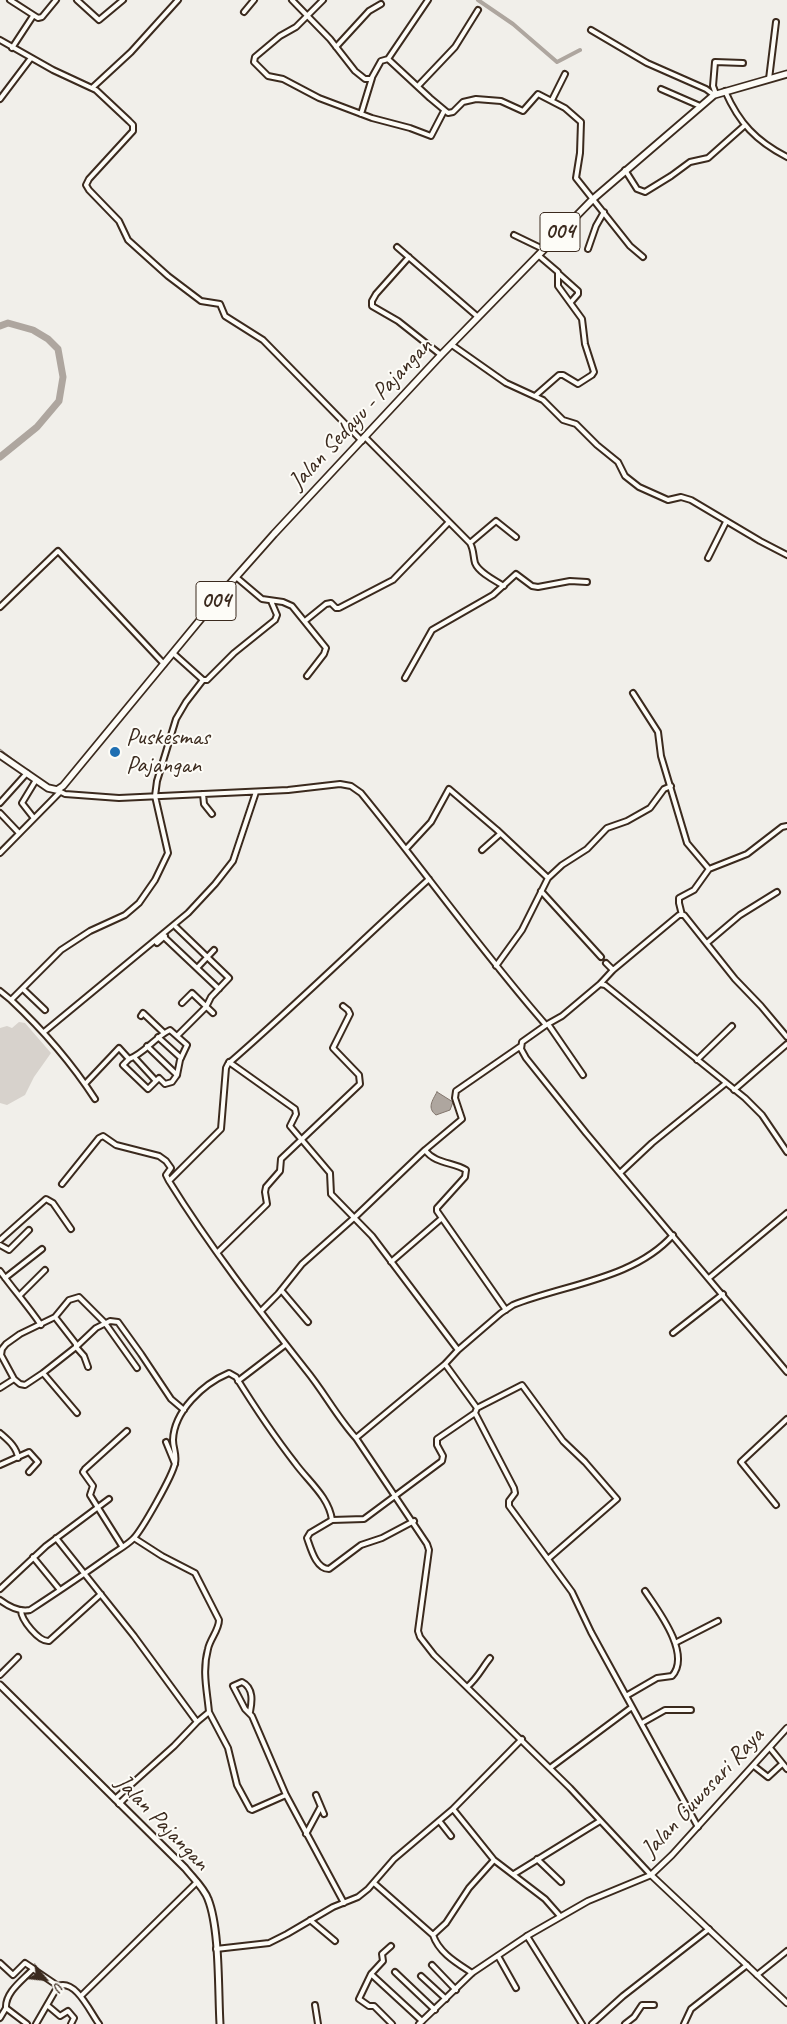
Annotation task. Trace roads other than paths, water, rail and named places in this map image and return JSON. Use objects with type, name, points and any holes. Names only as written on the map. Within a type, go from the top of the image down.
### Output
[{"type":"main road","name":"Jalan Sedayu - Pajangan","points":[[58,791],[236,577],[441,355],[593,199],[715,94],[787,74]]},
{"type":"main road","points":[[0,755],[26,774],[52,790],[58,791]]},
{"type":"main road","name":"Jalan Pajangan","points":[[0,1685],[185,1868],[209,1901],[214,1924],[220,2024]]},
{"type":"street","points":[[10,0],[38,18],[42,17],[56,0]]},
{"type":"street","points":[[77,0],[99,20],[123,0]]},
{"type":"street","points":[[92,88],[131,52],[178,0]]},
{"type":"street","points":[[244,12],[254,0]]},
{"type":"street","points":[[292,0],[336,46],[355,71],[367,80],[372,78]]},
{"type":"street","points":[[323,0],[296,26],[280,36],[255,57],[254,62],[268,76],[283,79],[319,98],[361,114],[431,136],[444,111]]},
{"type":"street","points":[[361,114],[372,78],[381,61],[388,59],[428,0]]},
{"type":"street","points":[[336,46],[369,11],[380,4]]},
{"type":"street","points":[[418,86],[456,47],[478,10]]},
{"type":"street","points":[[12,48],[33,16]]},
{"type":"street","points":[[769,79],[776,22]]},
{"type":"street","points":[[591,30],[647,63],[715,94]]},
{"type":"street","points":[[0,40],[31,58],[92,88],[110,101],[134,127],[132,133],[89,179],[86,185],[119,221],[124,234],[135,247],[194,297],[201,301],[220,304],[226,316],[263,340],[450,522],[470,543],[477,567],[504,586]]},
{"type":"street","points":[[0,99],[31,58]]},
{"type":"street","points":[[388,59],[444,111],[451,113],[461,103],[471,100],[498,100],[521,111],[538,94],[552,100],[581,121],[580,154],[576,176],[630,246],[643,257]]},
{"type":"street","points":[[715,94],[713,86],[715,62],[743,63]]},
{"type":"street","points":[[552,100],[565,74]]},
{"type":"street","points":[[661,89],[700,106]]},
{"type":"street","points":[[725,91],[735,113],[744,126],[764,143],[787,158]]},
{"type":"street","points":[[625,170],[637,189],[645,192],[690,162],[708,158],[744,126]]},
{"type":"street","points":[[588,248],[596,226],[604,212]]},
{"type":"street","points":[[514,235],[543,249]]},
{"type":"street","points":[[397,247],[478,317]]},
{"type":"street","points":[[538,255],[578,291],[578,294],[570,302]]},
{"type":"street","points":[[409,257],[376,294],[372,301],[372,306],[415,332],[441,355]]},
{"type":"street","points":[[535,396],[559,375],[563,375],[578,384],[594,373],[584,344],[582,319],[558,286],[559,274]]},
{"type":"street","points":[[452,345],[506,383],[547,403],[563,420],[576,424],[601,449],[618,462],[625,476],[639,487],[668,500],[682,497],[691,500],[726,522],[787,555]]},
{"type":"street","points":[[470,543],[497,521],[516,537]]},
{"type":"street","points":[[306,621],[326,604],[331,603],[336,608],[339,608],[388,584],[450,522]]},
{"type":"street","points":[[708,558],[726,522]]},
{"type":"street","points":[[0,607],[58,550],[164,664]]},
{"type":"street","points":[[406,678],[432,630],[493,595],[516,574],[532,586],[538,588],[570,581],[588,582]]},
{"type":"street","points":[[236,577],[260,598],[287,603],[306,621],[326,650],[307,676]]},
{"type":"street","points":[[10,1000],[60,950],[90,932],[125,915],[146,894],[168,853],[155,796],[157,780],[176,719],[203,680],[207,680],[234,653],[275,620],[277,615],[271,601]]},
{"type":"street","points":[[173,653],[203,680]]},
{"type":"street","points":[[633,693],[658,732],[661,756],[687,843],[709,869]]},
{"type":"street","points":[[0,803],[26,774]]},
{"type":"street","points":[[33,817],[22,803],[36,780]]},
{"type":"street","points":[[0,853],[58,791],[65,794],[119,798],[256,792],[346,784],[361,793],[496,966],[547,1024],[583,1075]]},
{"type":"street","points":[[496,966],[522,930],[548,878],[562,865],[587,849],[607,828],[627,821],[650,808],[664,789],[670,786]]},
{"type":"street","points":[[406,849],[431,822],[449,789],[548,878]]},
{"type":"street","points":[[44,1032],[188,913],[226,872],[236,855],[256,792]]},
{"type":"street","points":[[203,794],[204,804],[212,814]]},
{"type":"street","points":[[0,813],[19,833]]},
{"type":"street","points":[[787,826],[782,827],[742,857],[709,869],[694,890],[679,898],[678,903],[682,915],[687,917],[735,979],[787,1037]]},
{"type":"street","points":[[482,850],[500,834]]},
{"type":"street","points":[[169,1181],[221,1129],[226,1068],[229,1062],[259,1038],[308,990],[429,879]]},
{"type":"street","points":[[541,891],[601,956]]},
{"type":"street","points":[[707,943],[740,915],[777,892]]},
{"type":"street","points":[[261,1311],[302,1264],[355,1217],[425,1150],[462,1119],[454,1095],[456,1091],[521,1046],[522,1042],[547,1024],[562,1016],[600,984],[613,970],[682,915]]},
{"type":"street","points":[[158,942],[181,923]]},
{"type":"street","points":[[176,927],[229,978],[206,1006],[177,1036]]},
{"type":"street","points":[[164,937],[219,989]]},
{"type":"street","points":[[197,968],[214,950]]},
{"type":"street","points":[[606,963],[613,970]]},
{"type":"street","points":[[600,984],[612,989],[746,1098],[762,1115],[787,1152]]},
{"type":"street","points":[[23,989],[45,1010]]},
{"type":"street","points":[[0,991],[44,1032],[95,1099]]},
{"type":"street","points":[[182,1003],[192,993],[213,1013]]},
{"type":"street","points":[[218,1252],[268,1204],[265,1192],[266,1187],[280,1171],[282,1159],[360,1084],[359,1074],[332,1048],[350,1014],[343,1006]]},
{"type":"street","points":[[140,1016],[143,1014],[164,1033]]},
{"type":"street","points":[[697,1060],[732,1026]]},
{"type":"street","points":[[170,1030],[177,1036],[187,1045],[181,1058],[177,1075],[172,1082],[165,1084],[158,1078],[148,1089],[123,1065],[164,1033],[170,1030]]},
{"type":"street","points":[[158,1037],[181,1058]]},
{"type":"street","points":[[734,1090],[787,1044]]},
{"type":"street","points":[[147,1046],[177,1075]]},
{"type":"street","points":[[521,1046],[526,1058],[787,1372]]},
{"type":"street","points":[[85,1084],[119,1048],[129,1059]]},
{"type":"street","points":[[134,1057],[156,1081]]},
{"type":"street","points":[[229,1062],[293,1107],[296,1112],[290,1126],[330,1173],[331,1194],[372,1236],[458,1350]]},
{"type":"street","points":[[620,1173],[652,1143],[726,1083]]},
{"type":"street","points":[[62,1184],[99,1138],[103,1136],[116,1146],[162,1158],[171,1168],[171,1171],[166,1175],[169,1181],[284,1344],[306,1370],[356,1438],[414,1521],[427,1544],[429,1550],[419,1633],[434,1655],[522,1739],[651,1875],[787,2003]]},
{"type":"street","points":[[425,1150],[438,1160],[453,1166],[461,1166],[466,1170],[467,1173],[437,1208],[506,1310]]},
{"type":"street","points":[[0,1240],[46,1199],[53,1203],[71,1229]]},
{"type":"street","points":[[709,1278],[787,1214]]},
{"type":"street","points":[[391,1262],[442,1218]]},
{"type":"street","points":[[0,1245],[9,1250],[29,1230]]},
{"type":"street","points":[[356,1438],[506,1310],[516,1304],[601,1276],[644,1259],[658,1251],[674,1235]]},
{"type":"street","points":[[5,1278],[42,1249]]},
{"type":"street","points":[[20,1295],[45,1270]]},
{"type":"street","points":[[0,1271],[41,1325]]},
{"type":"street","points":[[281,1290],[308,1322]]},
{"type":"street","points":[[673,1333],[722,1294]]},
{"type":"street","points":[[137,1368],[105,1323],[80,1297],[69,1300],[55,1317],[20,1334],[2,1349],[1,1355],[14,1379],[20,1384],[25,1385],[76,1347],[96,1328],[105,1323],[110,1320],[118,1322],[142,1354],[171,1399],[184,1410]]},
{"type":"street","points":[[55,1317],[84,1356],[88,1367]]},
{"type":"street","points":[[238,1381],[284,1344]]},
{"type":"street","points":[[445,1364],[477,1408]]},
{"type":"street","points":[[43,1372],[77,1413]]},
{"type":"street","points":[[0,1600],[7,1605],[21,1610],[30,1610],[134,1538],[170,1477],[175,1464],[173,1440],[177,1424],[184,1410],[194,1398],[220,1377],[232,1374],[294,1463],[325,1500],[332,1520]]},
{"type":"street","points":[[0,1388],[14,1379]]},
{"type":"street","points":[[414,1521],[379,1540],[361,1545],[327,1570],[322,1567],[314,1556],[307,1538],[310,1532],[332,1520],[362,1520],[442,1461],[443,1456],[437,1445],[437,1439],[475,1413],[477,1408],[522,1384],[563,1441],[585,1462],[617,1499],[548,1559]]},
{"type":"street","points":[[475,1413],[514,1488],[515,1493],[509,1501],[509,1506],[572,1592],[591,1632],[698,1827]]},
{"type":"street","points":[[776,1505],[741,1462],[787,1419]]},
{"type":"street","points":[[122,1546],[90,1495],[93,1486],[84,1474],[84,1470],[127,1431]]},
{"type":"street","points":[[0,1433],[17,1451],[18,1458]]},
{"type":"street","points":[[166,1442],[175,1464]]},
{"type":"street","points":[[0,1465],[29,1452],[38,1463],[29,1472]]},
{"type":"street","points":[[0,1590],[33,1557],[109,1499]]},
{"type":"street","points":[[56,1538],[85,1573],[197,1722]]},
{"type":"street","points":[[134,1538],[162,1556],[195,1573],[218,1620],[218,1626],[208,1648],[204,1668],[204,1683],[210,1712],[228,1748],[237,1785],[250,1809],[252,1810],[286,1796]]},
{"type":"street","points":[[33,1557],[60,1590]]},
{"type":"street","points":[[626,1696],[658,1678],[672,1676],[675,1673],[677,1658],[671,1630],[645,1591]]},
{"type":"street","points":[[21,1610],[21,1615],[38,1636],[43,1640],[50,1641],[101,1594]]},
{"type":"street","points":[[675,1643],[718,1621]]},
{"type":"street","points":[[0,1675],[18,1657]]},
{"type":"street","points":[[467,1687],[475,1681],[478,1673],[490,1658]]},
{"type":"street","points":[[250,1712],[245,1709],[233,1688],[242,1682],[246,1684],[253,1696],[250,1712],[286,1796],[344,1903]]},
{"type":"street","points":[[550,1768],[632,1707]]},
{"type":"street","points":[[642,1723],[665,1710],[690,1710]]},
{"type":"street","points":[[117,1802],[197,1722],[210,1712]]},
{"type":"street","name":"Jalan Guwosari Raya","points":[[421,2023],[472,1973],[527,1936],[588,1901],[651,1875],[698,1827],[787,1728]]},
{"type":"street","points":[[216,1950],[269,1943],[332,1907],[358,1897],[374,1883],[394,1859],[440,1822],[522,1739]]},
{"type":"street","points":[[770,1748],[787,1769]]},
{"type":"street","points":[[754,1766],[768,1777],[782,1764]]},
{"type":"street","points":[[316,1795],[324,1814]]},
{"type":"street","points":[[117,1802],[127,1796]]},
{"type":"street","points":[[306,1834],[320,1808]]},
{"type":"street","points":[[453,1809],[494,1860],[545,1899],[560,1916]]},
{"type":"street","points":[[514,1874],[600,1820]]},
{"type":"street","points":[[440,1822],[451,1836]]},
{"type":"street","points":[[537,1859],[561,1882]]},
{"type":"street","points":[[433,1935],[446,1923],[469,1888],[494,1860]]},
{"type":"street","points":[[81,1996],[196,1882]]},
{"type":"street","points":[[374,1883],[433,1935],[440,1949],[472,1973]]},
{"type":"street","points":[[310,1920],[335,1941]]},
{"type":"street","points":[[592,2024],[623,1996],[709,1929]]},
{"type":"street","points":[[527,1936],[582,2024]]},
{"type":"street","points":[[391,1946],[382,1954],[382,1961],[371,1974],[359,1998],[368,2006],[374,2006],[392,2024]]},
{"type":"street","points":[[756,1975],[787,1951]]},
{"type":"street","points":[[498,1956],[516,1988]]},
{"type":"street","points":[[0,1963],[12,1975],[25,1963],[58,1986]]},
{"type":"street","points":[[432,1965],[456,1990]]},
{"type":"street","points":[[684,2024],[690,2009],[747,1965]]},
{"type":"street","points":[[0,2018],[6,2008],[6,1999],[34,1969]]},
{"type":"street","points":[[395,1972],[435,2010]]},
{"type":"street","points":[[371,1974],[421,2023]]},
{"type":"street","points":[[421,1976],[446,1999]]},
{"type":"street","points":[[36,2024],[58,1986],[67,1984],[81,1996],[99,2024]]},
{"type":"street","points":[[47,2005],[60,2016],[68,2011],[74,2018],[71,2024]]},
{"type":"street","points":[[315,2005],[318,2024]]},
{"type":"street","points":[[625,2024],[634,2017],[642,2005],[654,2005]]},
{"type":"street","points":[[6,2008],[28,2024]]},
{"type":"waterway","points":[[478,0],[513,24],[557,62],[580,50]]},
{"type":"waterway","points":[[0,326],[8,323],[33,330],[48,339],[58,349],[63,377],[59,401],[37,427],[0,457]]},
{"type":"waterway","points":[[0,749],[35,776]]},
{"type":"place","name":"Puskesmas Pajangan","points":[[115,752]]}]
